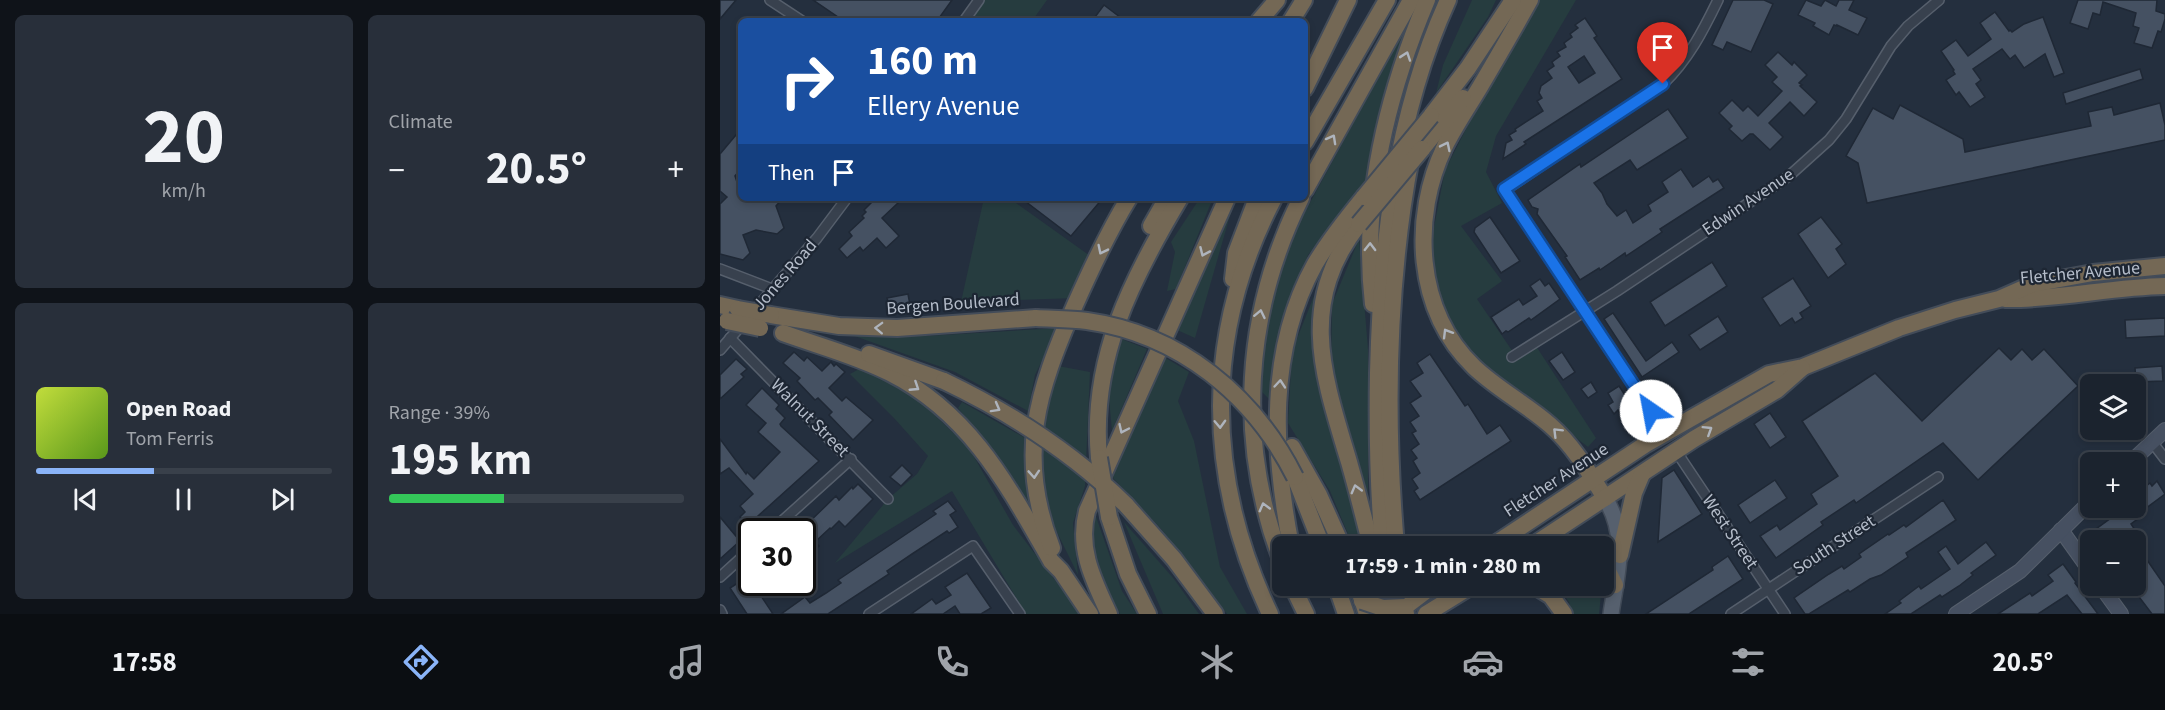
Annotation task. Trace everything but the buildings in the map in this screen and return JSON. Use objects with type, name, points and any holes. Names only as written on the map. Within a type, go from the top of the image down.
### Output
[{"type":"highway","points":[[1293,18],[1304,0]]},
{"type":"highway","points":[[1304,18],[1315,0]]},
{"type":"highway","points":[[1308,82],[1348,0]]},
{"type":"highway","points":[[1308,137],[1387,0]]},
{"type":"highway","points":[[1308,185],[1411,0]]},
{"type":"highway","points":[[1379,347],[1370,273],[1370,219],[1373,192],[1396,87],[1427,0]]},
{"type":"highway","points":[[1383,536],[1378,437],[1379,347],[1384,263],[1395,178],[1407,121],[1428,49],[1448,0]]},
{"type":"highway","points":[[1368,536],[1329,393],[1321,335],[1322,304],[1329,274],[1343,245],[1422,149],[1505,27],[1506,0]]},
{"type":"highway","points":[[1513,0],[1505,27],[1437,168],[1426,219],[1424,252],[1427,282],[1434,309],[1460,352],[1488,379],[1552,427],[1566,441],[1605,498]]},
{"type":"highway","points":[[1289,536],[1282,497],[1278,447],[1280,381],[1286,341],[1297,302],[1314,265],[1335,232],[1468,68],[1530,0]]},
{"type":"highway","points":[[1262,18],[1277,1]]},
{"type":"highway","points":[[1268,18],[1277,1]]},
{"type":"highway","points":[[1395,536],[1389,418],[1394,296],[1405,192],[1424,96],[1428,49]]},
{"type":"highway","points":[[1061,571],[1042,518],[1034,485],[1033,448],[1037,411],[1049,369],[1065,328],[1127,201]]},
{"type":"highway","points":[[1148,614],[1128,574],[1109,517],[1099,458],[1098,400],[1113,305],[1121,282],[1165,201]]},
{"type":"highway","points":[[1107,353],[1134,279],[1178,201]]},
{"type":"highway","points":[[1110,614],[1095,583],[1084,551],[1087,511],[1226,201]]},
{"type":"highway","points":[[1256,201],[1236,254],[1220,391],[1221,433],[1225,474],[1242,547],[1270,614]]},
{"type":"highway","points":[[1228,324],[1242,275],[1273,201]]},
{"type":"highway","points":[[1273,536],[1258,477],[1252,429],[1252,373],[1258,324],[1270,275],[1300,201]]},
{"type":"highway","name":"Fletcher Avenue","points":[[1507,536],[1593,478],[1769,374],[1803,367],[1899,328],[1999,299],[2033,284],[2093,273],[2165,266]]},
{"type":"highway","name":"Fletcher Avenue","points":[[1999,299],[2036,300],[2095,291],[2165,286]]},
{"type":"highway","name":"Bergen Boulevard","points":[[720,305],[727,322],[897,328],[1036,318],[1086,321],[1106,324],[1145,336],[1183,354]]},
{"type":"highway","name":"Bergen Boulevard","points":[[766,322],[783,333]]},
{"type":"highway","points":[[783,333],[880,368],[912,386],[943,408],[977,442],[995,466],[1051,561],[1061,571],[1090,614]]},
{"type":"highway","points":[[783,333],[870,354],[944,381],[1015,419],[1066,453],[1119,498],[1174,559],[1215,614]]},
{"type":"highway","points":[[1183,354],[1218,378],[1247,406],[1273,438],[1295,477],[1318,536]]},
{"type":"highway","points":[[1183,354],[1212,366],[1230,377],[1246,390],[1267,414],[1287,439],[1306,469],[1337,536]]},
{"type":"highway","name":"Fletcher Avenue","points":[[1547,536],[1676,451],[1777,390],[1803,367]]},
{"type":"highway","points":[[1620,555],[1632,498],[1642,474]]},
{"type":"highway","points":[[1297,596],[1305,613]]},
{"type":"highway","points":[[1301,596],[1305,613]]},
{"type":"highway","points":[[1340,596],[1346,614]]},
{"type":"highway","points":[[1388,596],[1399,610]]},
{"type":"highway","points":[[1393,596],[1399,610]]},
{"type":"highway","points":[[1362,600],[1377,607],[1399,610],[1419,596]]},
{"type":"highway","points":[[1426,614],[1456,596]]},
{"type":"highway","points":[[1554,596],[1564,614]]},
{"type":"main road","points":[[1605,498],[1618,525],[1620,555],[1611,614]]},
{"type":"street","points":[[770,0],[797,18]]},
{"type":"street","points":[[966,18],[979,0]]},
{"type":"street","points":[[1666,433],[1504,189],[1663,84],[1673,75],[1692,49],[1718,0]]},
{"type":"street","name":"Edwin Avenue","points":[[1512,357],[1780,182],[1810,159],[1846,119],[1891,46],[1908,26],[1940,0]]},
{"type":"street","name":"Jones Road","points":[[720,350],[727,322],[772,290],[817,238],[845,201]]},
{"type":"street","points":[[720,269],[772,290]]},
{"type":"street","name":"Walnut Street","points":[[727,322],[888,499]]},
{"type":"street","points":[[2142,452],[2165,430]]},
{"type":"street","points":[[2152,442],[2165,459]]},
{"type":"street","name":"West Street","points":[[1676,451],[1785,614]]},
{"type":"street","points":[[785,518],[851,459]]},
{"type":"street","name":"South Street","points":[[1731,614],[1938,477]]},
{"type":"street","points":[[1956,614],[2020,571],[2080,512]]},
{"type":"street","points":[[2061,530],[2080,557]]},
{"type":"street","points":[[869,614],[973,546],[1020,614]]},
{"type":"street","points":[[720,577],[738,561]]},
{"type":"street","points":[[2108,596],[2121,614]]},
{"type":"street","points":[[720,610],[722,614]]},
{"type":"green space","points":[[979,0],[1047,0],[1034,18],[966,18]]},
{"type":"green space","points":[[1472,0],[1496,0],[1488,17],[1436,93],[1443,65]]},
{"type":"green space","points":[[1538,0],[1576,0],[1496,136],[1486,172],[1502,203],[1461,226],[1502,281],[1477,299],[1515,355],[1534,343],[1596,438],[1588,447],[1482,365],[1444,318],[1430,248],[1445,170],[1485,92]]},
{"type":"green space","points":[[1411,17],[1388,91],[1373,173],[1308,255],[1280,330],[1270,400],[1259,389],[1272,292],[1300,221]]},
{"type":"green space","points":[[983,201],[1013,201],[1093,258],[1076,298],[961,302]]},
{"type":"green space","points":[[1198,201],[1212,201],[1176,289],[1167,291],[1175,252],[1171,242]]},
{"type":"green space","points":[[1234,201],[1234,201],[1195,338],[1175,329]]},
{"type":"green space","points":[[1359,239],[1368,349],[1368,494],[1331,368],[1332,304]]},
{"type":"green space","points":[[1314,296],[1318,378],[1360,536],[1349,536],[1330,491],[1288,423],[1292,351]]},
{"type":"green space","points":[[1058,328],[1035,375],[1028,411],[955,372],[849,334],[926,336]]},
{"type":"green space","points":[[1119,338],[1147,349],[1112,431],[1108,389]]},
{"type":"green space","points":[[1164,357],[1189,372],[1178,401],[1194,441],[1220,567],[1247,614],[1227,614],[1161,529],[1113,478],[1120,452]]},
{"type":"green space","points":[[1058,366],[1090,372],[1085,486],[1073,523],[1078,575],[1050,518],[1040,450],[1042,422]]},
{"type":"green space","points":[[861,368],[919,400],[969,448],[1013,525],[1081,614],[1026,614],[952,491],[835,563],[888,499],[917,474],[928,456],[850,374]]},
{"type":"green space","points":[[962,402],[1027,439],[1029,508],[992,450],[958,408]]},
{"type":"green space","points":[[1093,508],[1122,591],[1137,614],[1120,614],[1099,576],[1090,536]]},
{"type":"green space","points":[[1124,522],[1174,579],[1199,614],[1163,614]]},
{"type":"green space","points":[[1565,596],[1601,596],[1599,614],[1572,614]]},
{"type":"route","points":[[1651,411],[1504,189],[1663,84]]}]
